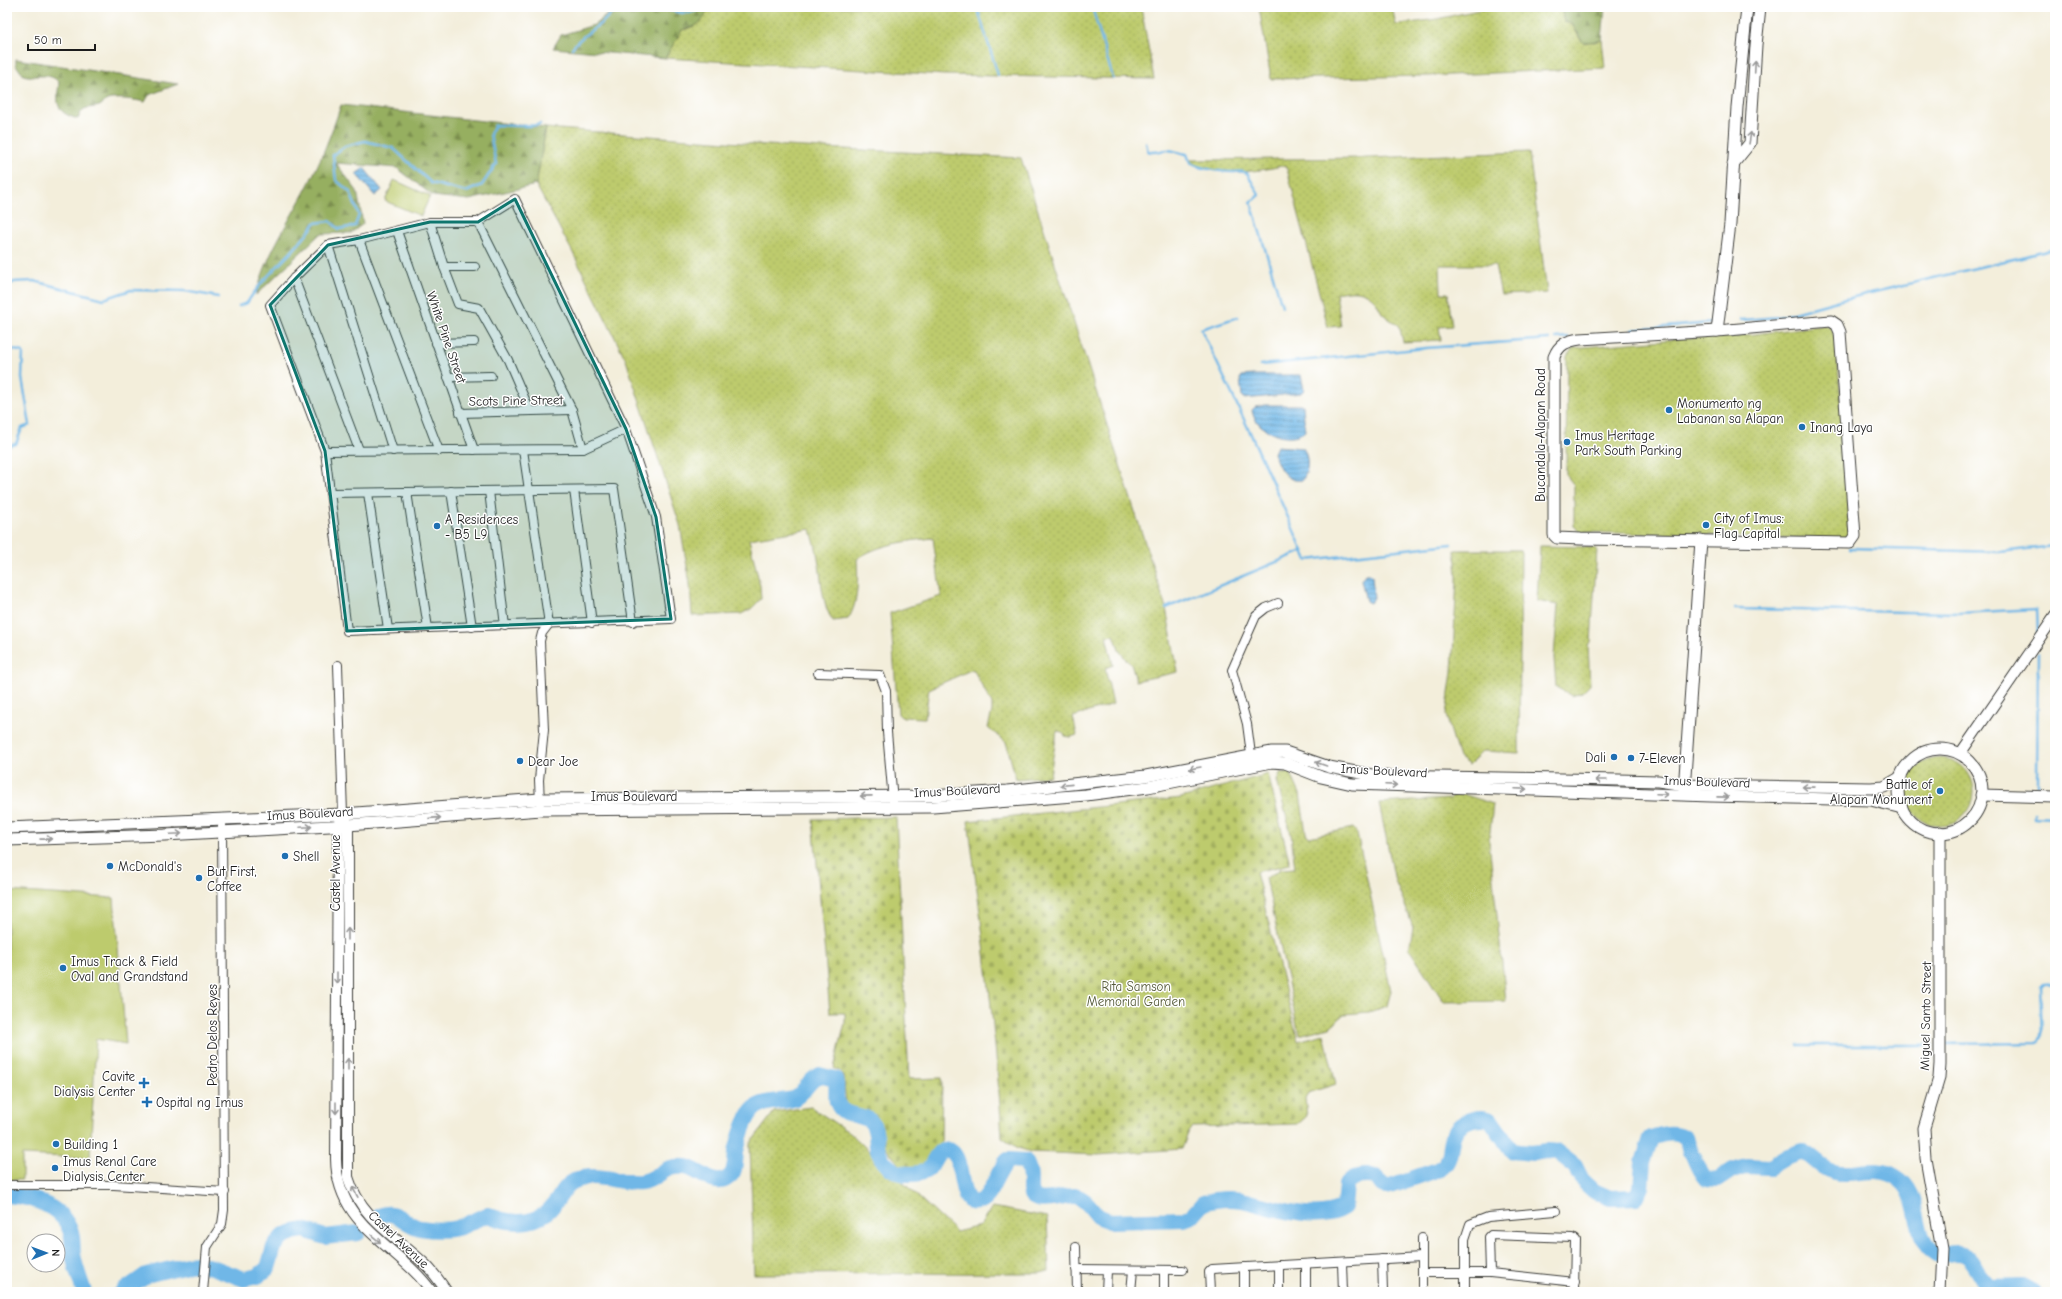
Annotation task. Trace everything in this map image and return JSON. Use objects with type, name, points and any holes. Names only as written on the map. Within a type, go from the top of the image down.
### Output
[{"type":"main road","points":[[1717,331],[1730,224],[1733,164],[1747,7]]},
{"type":"main road","points":[[1733,164],[1750,143],[1756,45],[1760,7]]},
{"type":"main road","name":"Bucandala-Alapan Road","points":[[1831,321],[1837,325],[1840,332],[1855,536],[1850,543],[1842,544],[1701,540],[1581,539],[1557,538],[1554,535],[1554,357],[1557,350],[1563,344],[1580,339],[1717,331],[1831,321]]},
{"type":"main road","points":[[1684,790],[1701,540]]},
{"type":"main road","points":[[1928,750],[1948,750],[1960,754],[1975,769],[1981,786],[1981,795],[1976,812],[1970,820],[1956,830],[1940,832],[1928,831],[1919,827],[1912,822],[1902,808],[1898,787],[1907,764],[1918,755],[1928,750]]},
{"type":"main road","name":"Imus Boulevard","points":[[7,828],[222,820],[540,804],[893,802],[1147,782],[1252,761],[1272,752],[1285,752],[1329,767],[1377,776],[1619,780],[1684,790],[1871,800],[1902,808]]},
{"type":"main road","name":"Imus Boulevard","points":[[1684,790],[1871,788],[1884,787],[1901,777]]},
{"type":"main road","points":[[1981,795],[2055,797]]},
{"type":"main road","name":"Imus Boulevard","points":[[7,840],[222,832],[343,825],[540,804]]},
{"type":"main road","name":"Miguel Santo Street","points":[[1940,832],[1940,1064],[1939,1078],[1925,1122],[1924,1137],[1929,1177],[1942,1249],[1940,1292]]},
{"type":"street","points":[[516,199],[626,429],[656,517],[671,619],[634,622],[347,630],[325,451],[270,305],[294,278],[328,245],[359,240],[430,222],[478,222],[516,199]]},
{"type":"street","points":[[430,222],[444,268],[458,304],[479,308],[508,360],[530,411]]},
{"type":"street","points":[[478,222],[572,410],[583,449]]},
{"type":"street","name":"White Pine Street","points":[[397,231],[474,450]]},
{"type":"street","points":[[359,240],[439,451]]},
{"type":"street","points":[[328,245],[393,451]]},
{"type":"street","points":[[444,268],[475,267]]},
{"type":"street","points":[[294,278],[358,450]]},
{"type":"street","points":[[436,343],[474,342]]},
{"type":"street","points":[[448,377],[491,376]]},
{"type":"street","name":"Scots Pine Street","points":[[460,413],[572,410]]},
{"type":"street","points":[[325,451],[583,449],[626,429]]},
{"type":"street","points":[[523,450],[549,624],[542,633],[540,641],[544,730],[539,780],[540,804]]},
{"type":"street","points":[[330,493],[614,489],[634,622]]},
{"type":"street","points":[[574,490],[592,623]]},
{"type":"street","points":[[489,491],[505,626]]},
{"type":"street","points":[[407,492],[428,628]]},
{"type":"street","points":[[451,492],[472,627]]},
{"type":"street","points":[[368,493],[388,629]]},
{"type":"street","points":[[1252,761],[1247,724],[1232,670],[1256,616],[1266,608],[1278,603]]},
{"type":"street","points":[[1960,754],[2055,616]]},
{"type":"street","points":[[338,665],[343,814]]},
{"type":"street","points":[[818,673],[880,675],[886,691],[887,732],[893,802]]},
{"type":"street","name":"Castel Avenue","points":[[343,814],[348,1177],[359,1199],[375,1222],[427,1266],[447,1292]]},
{"type":"street","name":"Pedro Delos Reyes","points":[[203,1292],[206,1256],[212,1238],[222,1224],[225,1192],[222,820]]},
{"type":"street","name":"Castel Avenue","points":[[343,825],[336,1159],[337,1183],[341,1193],[362,1225],[417,1273],[432,1292]]},
{"type":"street","points":[[7,1185],[114,1185],[225,1192]]},
{"type":"street","points":[[1465,1292],[1465,1239],[1470,1224],[1488,1217],[1556,1211]]},
{"type":"street","points":[[1490,1273],[1489,1237],[1491,1235],[1572,1238],[1575,1240],[1574,1292]]},
{"type":"street","points":[[1422,1238],[1422,1292]]},
{"type":"street","points":[[1076,1247],[1077,1292]]},
{"type":"street","points":[[1210,1292],[1210,1270],[1421,1257]]},
{"type":"street","points":[[1382,1260],[1383,1292]]},
{"type":"street","points":[[1342,1262],[1342,1292]]},
{"type":"street","points":[[1306,1264],[1306,1292]]},
{"type":"street","points":[[1279,1265],[1279,1292]]},
{"type":"street","points":[[1244,1267],[1244,1292]]},
{"type":"street","points":[[1076,1269],[1183,1270]]},
{"type":"street","points":[[1106,1292],[1107,1270]]},
{"type":"street","points":[[1131,1292],[1133,1270]]},
{"type":"street","points":[[1164,1271],[1164,1292]]},
{"type":"street","points":[[1422,1273],[1490,1273],[1574,1282]]},
{"type":"highlighted area","points":[[515,199],[626,429],[656,517],[671,619],[347,631],[325,451],[270,305],[328,245],[430,222],[478,222]]},
{"type":"green space","points":[[605,7],[709,7],[699,23],[682,30],[665,58],[553,48],[561,35],[594,25],[607,15]]},
{"type":"green space","points":[[709,7],[1141,7],[1154,79],[945,75],[665,58],[682,30],[699,23]]},
{"type":"green space","points":[[1259,7],[1392,7],[1396,25],[1437,19],[1492,7],[1563,7],[1562,13],[1572,24],[1580,39],[1593,42],[1602,40],[1605,68],[1428,76],[1271,79]]},
{"type":"green space","points":[[1563,7],[1605,7],[1602,40],[1583,43],[1572,24],[1564,22],[1562,13]]},
{"type":"green space","points":[[16,59],[178,84],[149,95],[145,102],[120,99],[107,100],[99,106],[84,109],[78,119],[61,110],[58,101],[59,82],[46,76],[23,75],[16,65]]},
{"type":"green space","points":[[341,105],[546,128],[536,185],[469,200],[433,196],[397,168],[336,163],[357,191],[363,224],[351,233],[320,234],[256,295],[270,255],[320,161]]},
{"type":"green space","points":[[546,128],[766,145],[1021,158],[1166,608],[1178,672],[1136,681],[1132,666],[1120,652],[1114,635],[1106,636],[1113,665],[1105,668],[1113,704],[1073,717],[1077,735],[1071,737],[1065,736],[1062,732],[1057,731],[1050,776],[1016,779],[1006,742],[988,728],[992,704],[973,669],[929,689],[925,718],[901,717],[898,714],[890,613],[941,596],[933,538],[904,542],[884,547],[865,554],[857,559],[857,590],[852,613],[848,619],[833,621],[826,607],[822,591],[817,555],[811,529],[749,539],[760,585],[761,599],[751,609],[741,614],[692,616],[690,584],[680,525],[626,360],[572,251],[536,185]]},
{"type":"green space","points":[[1529,152],[1547,293],[1501,295],[1495,265],[1440,265],[1441,293],[1448,293],[1452,326],[1439,327],[1441,340],[1403,342],[1398,326],[1382,313],[1376,302],[1371,297],[1358,291],[1336,293],[1341,326],[1328,327],[1286,165],[1263,170],[1226,172],[1202,167],[1191,163],[1189,160],[1367,158]]},
{"type":"green space","points":[[394,180],[430,196],[421,216],[385,201]]},
{"type":"green space","points":[[1825,325],[1832,329],[1836,340],[1851,529],[1849,537],[1840,539],[1581,532],[1574,526],[1574,485],[1566,475],[1567,356],[1573,348],[1687,338],[1732,337]]},
{"type":"green space","points":[[1540,546],[1586,547],[1597,549],[1591,642],[1588,645],[1590,685],[1582,693],[1572,696],[1556,687],[1554,657],[1558,605],[1537,601]]},
{"type":"green space","points":[[1455,550],[1521,550],[1519,753],[1483,751],[1469,765],[1459,758],[1446,715],[1452,672],[1457,578]]},
{"type":"green space","points":[[1940,758],[1953,761],[1964,768],[1971,779],[1974,792],[1971,805],[1964,816],[1953,823],[1940,826],[1927,823],[1916,816],[1909,805],[1906,792],[1909,779],[1916,768],[1927,761]]},
{"type":"green space","points":[[1290,772],[1300,794],[1306,833],[1309,837],[1353,828],[1357,833],[1391,991],[1387,1006],[1369,1012],[1345,1014],[1330,1027],[1299,1035],[1266,878],[1281,869],[1295,868],[1291,834],[1277,781],[1280,773]]},
{"type":"green space","name":"Rita Samson Memorial Garden","points":[[1268,774],[1290,864],[1256,872],[1298,1041],[1324,1034],[1336,1084],[1308,1093],[1305,1098],[1307,1116],[1298,1124],[1193,1127],[1189,1131],[1182,1149],[1098,1155],[1031,1152],[1018,1148],[1002,1137],[992,1018],[968,821],[1181,798]]},
{"type":"green space","points":[[1457,792],[1493,804],[1489,841],[1506,1001],[1444,1002],[1409,949],[1413,928],[1395,881],[1379,803],[1450,799]]},
{"type":"green space","points":[[896,817],[909,1079],[942,1078],[941,1145],[927,1166],[916,1170],[908,1170],[900,1165],[883,1145],[878,1122],[864,1113],[851,1114],[847,1112],[843,1076],[841,1072],[834,1068],[845,1023],[845,1013],[830,1013],[813,819]]},
{"type":"green space","name":"Imus Track & Field Oval and Grandstand","points":[[7,891],[114,898],[126,1044],[96,1039],[90,1158],[22,1155],[22,1180],[7,1180]]},
{"type":"green space","points":[[811,1107],[850,1133],[956,1232],[980,1226],[992,1207],[1047,1217],[1049,1271],[1040,1273],[754,1274],[750,1144],[774,1112]]},
{"type":"water","points":[[364,168],[382,190],[375,196],[356,174]]},
{"type":"water","points":[[1301,375],[1304,390],[1301,393],[1245,399],[1242,397],[1240,379],[1242,376]]},
{"type":"water","points":[[1265,405],[1303,405],[1305,431],[1298,435],[1282,436],[1266,429],[1259,424],[1254,417],[1252,410],[1255,407]]},
{"type":"water","points":[[1277,446],[1303,448],[1307,460],[1307,469],[1302,480],[1291,479],[1280,468],[1274,453]]},
{"type":"water","points":[[1365,574],[1372,576],[1374,598],[1370,603],[1366,601],[1361,580]]},
{"type":"waterway","points":[[572,48],[582,37],[606,19],[615,7]]},
{"type":"waterway","points":[[661,7],[682,13],[692,12],[700,7]]},
{"type":"waterway","points":[[977,7],[998,75]]},
{"type":"waterway","points":[[1092,7],[1113,78]]},
{"type":"waterway","points":[[239,306],[247,303],[254,292],[299,244],[315,223],[330,221],[339,229],[355,226],[359,215],[350,192],[336,180],[333,155],[345,146],[365,141],[393,148],[431,183],[466,192],[482,185],[496,164],[490,134],[495,125],[525,126],[540,124]]},
{"type":"waterway","points":[[1146,143],[1148,151],[1151,152],[1168,150],[1187,154],[1191,163],[1198,167],[1232,172],[1241,171],[1247,173],[1259,195],[1251,202],[1282,306]]},
{"type":"waterway","points":[[1741,320],[1779,317],[1837,301],[2055,249]]},
{"type":"waterway","points":[[7,287],[14,282],[34,281],[104,299],[131,290],[185,291],[218,297]]},
{"type":"waterway","points":[[1238,317],[1201,329],[1249,430],[1307,560],[1451,544]]},
{"type":"waterway","points":[[1632,330],[1711,323]]},
{"type":"waterway","points":[[1556,338],[1568,337]]},
{"type":"waterway","points":[[1261,365],[1426,348],[1549,339]]},
{"type":"waterway","points":[[7,348],[23,352],[22,378],[30,425],[22,428],[16,444],[7,446]]},
{"type":"waterway","points":[[1850,548],[2000,552],[2055,546]]},
{"type":"waterway","points":[[1166,608],[1303,551]]},
{"type":"waterway","points":[[1735,609],[1958,613],[2037,609],[2038,636]]},
{"type":"waterway","points":[[2037,785],[2038,654]]},
{"type":"waterway","points":[[2035,813],[2035,817],[2055,818]]},
{"type":"waterway","points":[[1943,1044],[2039,1043],[2042,1036],[2040,987],[2043,984],[2055,983]]},
{"type":"waterway","points":[[1798,1045],[1932,1045]]},
{"type":"waterway","points":[[379,1216],[391,1214],[420,1228],[448,1230],[461,1227],[488,1215],[502,1220],[518,1222],[533,1220],[546,1213],[557,1201],[568,1185],[580,1179],[590,1177],[628,1182],[641,1182],[647,1181],[671,1168],[685,1167],[712,1180],[723,1180],[729,1177],[733,1172],[736,1152],[741,1135],[745,1122],[751,1112],[759,1105],[793,1099],[819,1075],[835,1079],[837,1102],[840,1108],[848,1113],[864,1117],[872,1123],[876,1131],[877,1146],[881,1157],[888,1166],[898,1172],[909,1174],[925,1171],[929,1168],[939,1153],[945,1150],[952,1152],[957,1159],[967,1199],[973,1202],[982,1200],[986,1197],[1008,1160],[1025,1161],[1028,1166],[1031,1194],[1036,1199],[1047,1200],[1070,1196],[1079,1197],[1085,1201],[1098,1216],[1110,1221],[1184,1219],[1192,1216],[1203,1203],[1227,1199],[1242,1200],[1279,1210],[1307,1214],[1333,1212],[1344,1207],[1346,1185],[1352,1179],[1364,1176],[1376,1177],[1382,1185],[1387,1187],[1440,1169],[1447,1161],[1453,1137],[1458,1128],[1466,1122],[1481,1118],[1491,1120],[1512,1151],[1531,1153],[1547,1151],[1557,1152],[1575,1166],[1582,1180],[1594,1191],[1610,1198],[1637,1197],[1641,1188],[1643,1162],[1651,1138],[1666,1134],[1676,1134],[1683,1137],[1688,1144],[1699,1170],[1706,1179],[1717,1180],[1732,1170],[1746,1166],[1770,1167],[1788,1156],[1802,1151],[1821,1166],[1834,1172],[1850,1173],[1881,1171],[1896,1177],[1904,1183],[1909,1191],[1916,1210],[1923,1239],[1931,1252],[1940,1255],[1958,1253],[1967,1256],[1989,1287],[2023,1286],[2034,1292]]},
{"type":"waterway","points":[[7,1195],[38,1201],[56,1211],[63,1218],[69,1227],[72,1237],[73,1256],[84,1292]]},
{"type":"waterway","points":[[122,1292],[146,1275],[187,1265],[198,1264],[212,1267],[244,1279],[258,1276],[268,1268],[274,1247],[282,1237],[293,1232],[304,1230],[325,1237],[358,1233]]},
{"type":"place","name":"Monumento ng Labanan sa Alapan","points":[[1669,410]]},
{"type":"place","name":"Inang Laya","points":[[1802,427]]},
{"type":"place","name":"Imus Heritage Park South Parking","points":[[1567,442]]},
{"type":"place","name":"City of Imus: Flag Capital","points":[[1706,525]]},
{"type":"place","name":"A Residences - B5 L9","points":[[437,526]]},
{"type":"place","name":"Dali","points":[[1614,757]]},
{"type":"place","name":"7-Eleven","points":[[1631,758]]},
{"type":"place","name":"Dear Joe","points":[[520,761]]},
{"type":"place","name":"Battle of Alapan Monument","points":[[1940,791]]},
{"type":"place","name":"Shell","points":[[285,856]]},
{"type":"place","name":"McDonald's","points":[[110,866]]},
{"type":"place","name":"But First, Coffee","points":[[199,878]]},
{"type":"place","name":"Imus Track & Field Oval and Grandstand","points":[[63,968]]},
{"type":"place","name":"Cavite Dialysis Center","points":[[144,1083]]},
{"type":"place","name":"Ospital ng Imus","points":[[147,1102]]},
{"type":"place","name":"Building 1","points":[[56,1144]]},
{"type":"place","name":"Imus Renal Care Dialysis Center","points":[[55,1168]]}]
